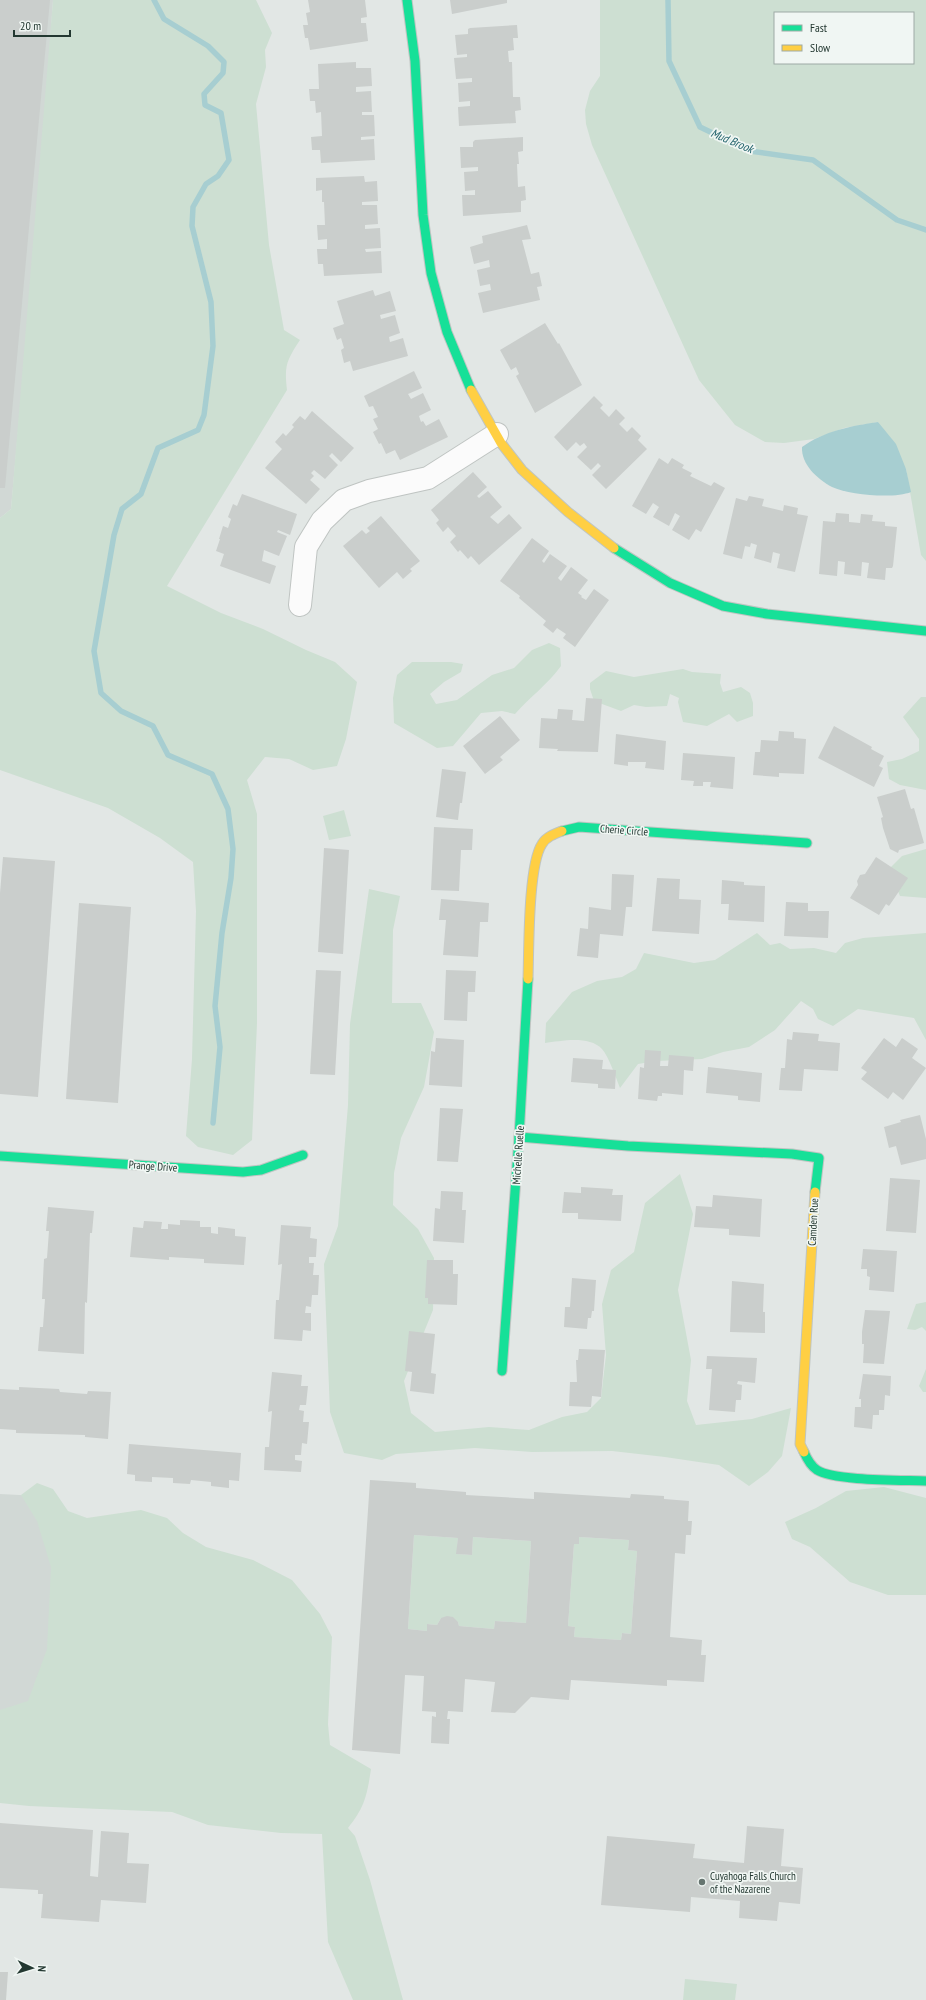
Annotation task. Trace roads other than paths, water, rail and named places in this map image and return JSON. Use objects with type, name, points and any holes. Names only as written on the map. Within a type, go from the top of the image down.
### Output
[{"type":"street","points":[[408,0],[415,56],[426,245],[437,303],[466,378],[497,434],[519,468],[577,521],[646,571],[710,600],[760,612],[849,625],[926,631]]},
{"type":"street","points":[[300,605],[306,547],[322,521],[344,500],[369,491],[428,478],[497,434]]},
{"type":"street","name":"Cherie Circle","points":[[530,939],[537,853],[545,840],[558,831],[579,827],[807,843]]},
{"type":"street","name":"Michelle Ruelle","points":[[502,1371],[519,1137],[530,939]]},
{"type":"street","name":"Camden Rue","points":[[519,1137],[628,1146],[792,1154],[819,1158],[815,1192],[800,1444],[808,1461],[818,1471],[840,1476],[926,1481]]},
{"type":"street","name":"Prange Drive","points":[[0,1156],[243,1172],[261,1170],[303,1155]]},
{"type":"water","points":[[878,422],[896,444],[906,469],[911,492],[883,496],[840,490],[821,480],[807,465],[802,453],[802,447],[810,441],[838,430]]},
{"type":"waterway","points":[[154,0],[164,19],[208,46],[224,62],[223,73],[204,94],[205,105],[221,113],[229,160],[218,176],[206,184],[193,207],[192,226],[211,302],[213,346],[204,415],[198,430],[158,448],[141,494],[122,509],[114,535],[94,651],[101,693],[121,711],[153,726],[168,755],[212,774],[228,809],[233,849],[231,878],[222,933],[215,1006],[220,1047],[213,1123]]},
{"type":"waterway","name":"Mud Brook","points":[[668,0],[669,61],[700,127],[750,151],[813,160],[897,220],[926,230]]},
{"type":"place","name":"Cuyahoga Falls Church of the Nazarene","points":[[702,1882]]}]
